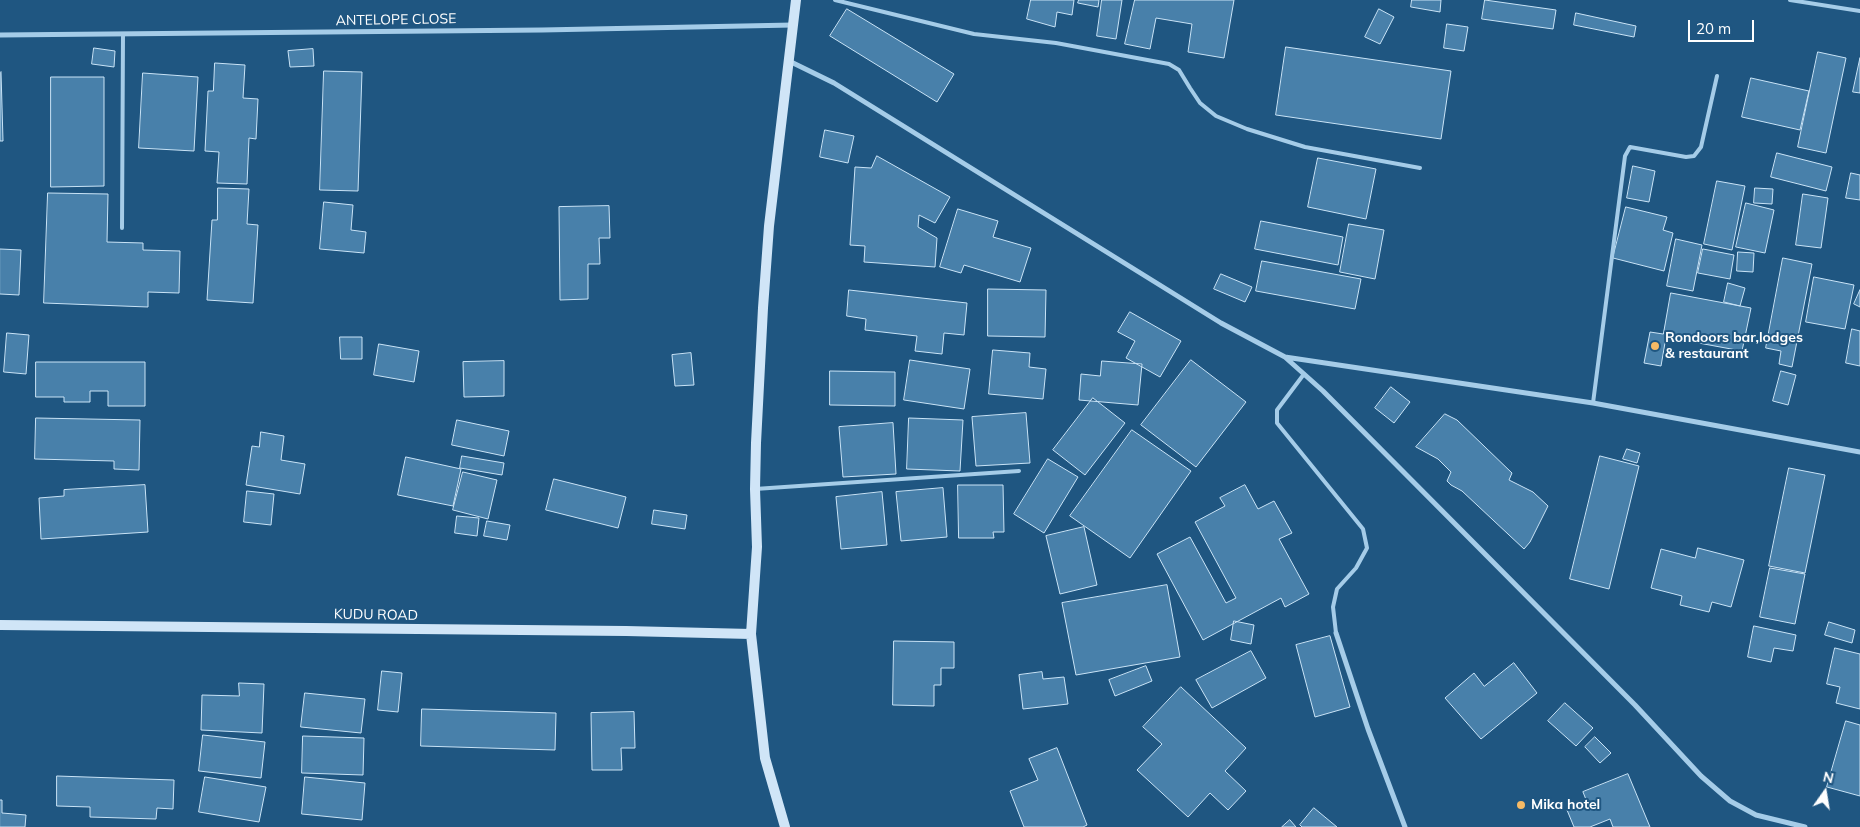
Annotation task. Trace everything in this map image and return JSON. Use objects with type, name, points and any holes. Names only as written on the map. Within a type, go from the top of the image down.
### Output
[{"type":"street","points":[[785,827],[765,758],[751,634],[757,547],[755,489],[763,308],[769,226],[796,0]]},
{"type":"street","name":"ANTELOPE CLOSE","points":[[0,35],[542,30],[793,25]]},
{"type":"street","points":[[789,61],[834,84],[1221,323],[1285,357],[1324,390],[1635,705],[1701,776],[1730,801],[1756,815],[1805,827]]},
{"type":"street","points":[[1285,357],[1593,403],[1860,452]]},
{"type":"street","name":"KUDU ROAD","points":[[0,625],[586,630],[751,634]]},
{"type":"street","points":[[1336,633],[1368,729],[1405,827]]},
{"type":"lane","points":[[835,0],[974,34],[1056,42],[1169,64],[1179,70],[1200,103],[1216,116],[1247,129],[1305,147],[1420,168]]},
{"type":"lane","points":[[1790,0],[1860,11]]},
{"type":"lane","points":[[122,228],[124,34]]},
{"type":"lane","points":[[1593,403],[1625,156],[1630,147],[1686,157],[1694,156],[1701,147],[1717,76]]},
{"type":"lane","points":[[1304,374],[1277,410],[1277,423],[1363,529],[1367,548],[1356,568],[1337,589],[1332,607],[1336,633]]},
{"type":"lane","points":[[755,489],[1019,471]]},
{"type":"building","points":[[1031,0],[1074,0],[1072,15],[1057,12],[1055,27],[1027,19]]},
{"type":"building","points":[[1079,0],[1099,0],[1098,7],[1078,3]]},
{"type":"building","points":[[1102,0],[1122,0],[1116,39],[1097,36]]},
{"type":"building","points":[[1135,0],[1234,0],[1224,58],[1188,52],[1192,24],[1156,18],[1150,49],[1125,44]]},
{"type":"building","points":[[1412,0],[1441,0],[1440,12],[1411,7]]},
{"type":"building","points":[[1485,0],[1556,10],[1553,29],[1482,19]]},
{"type":"building","points":[[847,9],[954,74],[937,102],[830,36]]},
{"type":"building","points":[[1379,9],[1394,17],[1380,44],[1365,37]]},
{"type":"building","points":[[1576,13],[1636,26],[1634,37],[1574,25]]},
{"type":"building","points":[[1447,24],[1468,27],[1464,51],[1444,48]]},
{"type":"building","points":[[1286,47],[1451,71],[1441,139],[1276,115]]},
{"type":"building","points":[[94,48],[115,51],[114,67],[92,64]]},
{"type":"building","points":[[313,49],[314,66],[290,67],[288,51]]},
{"type":"building","points":[[1818,52],[1846,58],[1826,153],[1798,147]]},
{"type":"building","points":[[1860,58],[1860,93],[1853,92]]},
{"type":"building","points":[[215,63],[245,65],[243,98],[258,99],[256,139],[249,138],[247,184],[217,183],[219,152],[205,151],[208,91],[213,91]]},
{"type":"building","points":[[324,71],[362,72],[358,191],[320,190]]},
{"type":"building","points":[[1,72],[3,141],[0,141]]},
{"type":"building","points":[[143,73],[198,77],[194,151],[139,148]]},
{"type":"building","points":[[51,77],[104,77],[104,186],[51,187]]},
{"type":"building","points":[[1751,78],[1809,91],[1800,130],[1742,117]]},
{"type":"building","points":[[825,130],[854,136],[848,163],[820,157]]},
{"type":"building","points":[[1777,153],[1832,167],[1826,191],[1771,177]]},
{"type":"building","points":[[877,156],[950,197],[935,223],[919,215],[918,227],[937,238],[935,267],[864,262],[865,246],[850,245],[855,167],[871,168]]},
{"type":"building","points":[[1318,158],[1376,169],[1366,219],[1308,207]]},
{"type":"building","points":[[1633,166],[1655,171],[1649,202],[1627,198]]},
{"type":"building","points":[[1851,173],[1860,175],[1860,200],[1846,198]]},
{"type":"building","points":[[1717,181],[1745,186],[1732,250],[1704,244]]},
{"type":"building","points":[[218,188],[249,189],[247,224],[258,225],[253,303],[207,300],[212,220],[217,220]]},
{"type":"building","points":[[1755,188],[1773,189],[1772,204],[1754,203]]},
{"type":"building","points":[[48,193],[108,194],[107,242],[143,243],[143,250],[180,251],[179,293],[148,292],[148,307],[44,303]]},
{"type":"building","points":[[1803,194],[1828,198],[1821,248],[1796,245]]},
{"type":"building","points":[[324,202],[353,205],[351,230],[366,232],[364,253],[320,249]]},
{"type":"building","points":[[1746,203],[1774,210],[1765,253],[1736,247]]},
{"type":"building","points":[[609,206],[610,238],[599,238],[600,264],[588,264],[588,299],[560,300],[559,207]]},
{"type":"building","points":[[1626,207],[1667,217],[1663,230],[1673,233],[1664,271],[1613,258]]},
{"type":"building","points":[[958,209],[998,221],[993,237],[1031,248],[1020,282],[964,265],[961,273],[940,267]]},
{"type":"building","points":[[1261,221],[1343,237],[1338,265],[1255,249]]},
{"type":"building","points":[[1349,224],[1384,230],[1375,279],[1340,272]]},
{"type":"building","points":[[1676,239],[1702,245],[1693,291],[1667,286]]},
{"type":"building","points":[[0,249],[21,250],[19,295],[0,294]]},
{"type":"building","points":[[1703,249],[1734,255],[1730,279],[1698,273]]},
{"type":"building","points":[[1738,252],[1754,253],[1753,272],[1737,271]]},
{"type":"building","points":[[1783,258],[1812,264],[1792,367],[1779,364],[1781,351],[1766,348]]},
{"type":"building","points":[[1262,261],[1361,279],[1355,309],[1256,291]]},
{"type":"building","points":[[1221,274],[1252,287],[1245,302],[1214,289]]},
{"type":"building","points":[[1814,277],[1854,285],[1845,329],[1806,322]]},
{"type":"building","points":[[1728,283],[1745,288],[1740,306],[1724,302]]},
{"type":"building","points":[[988,289],[1046,290],[1045,337],[988,336]]},
{"type":"building","points":[[849,290],[967,303],[964,335],[944,333],[942,354],[915,351],[917,336],[865,330],[866,319],[847,316]]},
{"type":"building","points":[[1860,290],[1860,307],[1854,304]]},
{"type":"building","points":[[1671,293],[1751,308],[1742,351],[1666,337],[1661,366],[1644,363],[1650,332],[1663,334]]},
{"type":"building","points":[[1130,312],[1181,341],[1160,377],[1126,358],[1135,341],[1118,332]]},
{"type":"building","points":[[1852,329],[1860,331],[1860,366],[1846,363]]},
{"type":"building","points":[[7,333],[29,335],[26,374],[4,372]]},
{"type":"building","points":[[340,337],[362,337],[362,359],[341,359]]},
{"type":"building","points":[[379,344],[419,351],[414,382],[374,375]]},
{"type":"building","points":[[993,350],[1030,353],[1029,367],[1046,369],[1043,399],[989,394]]},
{"type":"building","points":[[691,353],[694,385],[675,386],[672,355]]},
{"type":"building","points":[[910,360],[970,369],[964,409],[904,400]]},
{"type":"building","points":[[1191,360],[1246,402],[1196,467],[1141,425]]},
{"type":"building","points":[[504,361],[504,396],[464,397],[463,362]]},
{"type":"building","points":[[1102,361],[1142,364],[1138,405],[1079,400],[1081,374],[1100,376]]},
{"type":"building","points":[[36,362],[145,362],[145,406],[108,406],[108,391],[90,391],[90,402],[64,402],[64,397],[36,397]]},
{"type":"building","points":[[830,371],[895,372],[895,406],[830,405]]},
{"type":"building","points":[[1781,371],[1796,375],[1788,405],[1773,401]]},
{"type":"building","points":[[1391,387],[1410,402],[1394,423],[1375,408]]},
{"type":"building","points":[[1093,398],[1125,423],[1085,475],[1053,450]]},
{"type":"building","points":[[1026,413],[1030,463],[976,466],[972,417]]},
{"type":"building","points":[[1445,414],[1457,420],[1512,473],[1509,480],[1533,492],[1548,506],[1530,542],[1524,549],[1462,491],[1447,481],[1451,472],[1438,459],[1416,447]]},
{"type":"building","points":[[36,418],[140,420],[139,470],[114,469],[114,461],[35,459]]},
{"type":"building","points":[[909,418],[963,420],[960,471],[907,469]]},
{"type":"building","points":[[457,420],[509,431],[504,456],[452,445]]},
{"type":"building","points":[[893,423],[896,474],[843,477],[839,427]]},
{"type":"building","points":[[1132,430],[1191,471],[1130,558],[1070,516]]},
{"type":"building","points":[[261,432],[284,436],[281,460],[305,464],[300,494],[246,485],[252,446],[259,447]]},
{"type":"building","points":[[1627,449],[1640,453],[1637,463],[1623,459]]},
{"type":"building","points":[[462,456],[504,463],[502,475],[460,468]]},
{"type":"building","points":[[1600,456],[1639,466],[1609,589],[1570,579]]},
{"type":"building","points":[[406,457],[461,469],[453,506],[398,495]]},
{"type":"building","points":[[1048,459],[1078,477],[1044,533],[1014,514]]},
{"type":"building","points":[[1789,468],[1825,475],[1805,573],[1769,566]]},
{"type":"building","points":[[463,472],[497,480],[488,519],[453,510]]},
{"type":"building","points":[[554,479],[626,497],[618,528],[546,510]]},
{"type":"building","points":[[145,485],[148,532],[41,539],[39,498],[64,496],[64,490]]},
{"type":"building","points":[[958,485],[1003,485],[1004,532],[993,532],[994,538],[959,538]]},
{"type":"building","points":[[1245,485],[1258,509],[1274,501],[1292,533],[1279,539],[1309,594],[1285,607],[1281,598],[1203,640],[1157,554],[1190,537],[1226,603],[1236,598],[1195,522],[1225,506],[1220,498]]},
{"type":"building","points":[[943,488],[947,537],[901,541],[896,492]]},
{"type":"building","points":[[247,491],[274,494],[271,525],[244,522]]},
{"type":"building","points":[[882,492],[887,545],[841,549],[836,497]]},
{"type":"building","points":[[654,510],[687,515],[685,529],[652,524]]},
{"type":"building","points":[[457,516],[479,518],[477,536],[455,533]]},
{"type":"building","points":[[487,521],[510,525],[507,540],[484,536]]},
{"type":"building","points":[[1084,527],[1097,585],[1060,594],[1046,536]]},
{"type":"building","points":[[1698,548],[1744,560],[1731,607],[1712,602],[1709,612],[1680,605],[1682,596],[1651,588],[1661,549],[1695,558]]},
{"type":"building","points":[[1770,568],[1805,574],[1795,624],[1760,617]]},
{"type":"building","points":[[1167,585],[1180,657],[1076,675],[1062,603]]},
{"type":"building","points":[[1234,621],[1254,625],[1251,644],[1231,640]]},
{"type":"building","points":[[1829,622],[1855,630],[1852,643],[1825,635]]},
{"type":"building","points":[[1754,626],[1796,635],[1793,651],[1774,648],[1771,662],[1748,657]]},
{"type":"building","points":[[1330,636],[1350,707],[1315,717],[1296,645]]},
{"type":"building","points":[[894,641],[954,642],[954,668],[941,668],[941,685],[934,685],[934,706],[893,705]]},
{"type":"building","points":[[1835,648],[1860,654],[1860,709],[1836,703],[1840,687],[1827,684]]},
{"type":"building","points":[[1251,651],[1266,678],[1212,708],[1196,680]]},
{"type":"building","points":[[1514,663],[1537,693],[1481,739],[1445,698],[1474,673],[1484,686]]},
{"type":"building","points":[[1146,666],[1152,681],[1115,696],[1109,680]]},
{"type":"building","points":[[382,671],[402,673],[398,712],[378,710]]},
{"type":"building","points":[[1042,672],[1043,679],[1064,677],[1068,704],[1023,709],[1019,675]]},
{"type":"building","points":[[239,683],[264,684],[262,733],[201,730],[202,695],[239,696]]},
{"type":"building","points":[[1181,687],[1246,748],[1225,771],[1246,791],[1228,810],[1210,793],[1188,817],[1137,770],[1162,744],[1143,727]]},
{"type":"building","points":[[305,693],[365,699],[361,733],[301,727]]},
{"type":"building","points":[[1565,703],[1593,728],[1576,746],[1548,721]]},
{"type":"building","points":[[422,709],[556,713],[555,750],[421,746]]},
{"type":"building","points":[[634,712],[635,748],[621,748],[622,770],[592,770],[591,713]]},
{"type":"building","points":[[1846,721],[1860,725],[1860,796],[1827,787]]},
{"type":"building","points":[[203,735],[265,742],[261,778],[199,771]]},
{"type":"building","points":[[303,736],[364,738],[363,775],[302,773]]},
{"type":"building","points":[[1595,737],[1611,753],[1600,763],[1585,747]]},
{"type":"building","points":[[1057,748],[1087,825],[1083,827],[1024,827],[1010,791],[1038,780],[1029,759]]},
{"type":"building","points":[[1628,774],[1650,827],[1613,827],[1610,819],[1590,827],[1574,827],[1567,810],[1587,802],[1583,792]]},
{"type":"building","points":[[57,776],[174,780],[173,809],[157,808],[156,819],[90,817],[90,807],[57,806]]},
{"type":"building","points":[[205,777],[266,787],[259,822],[199,812]]},
{"type":"building","points":[[305,777],[365,783],[362,820],[302,814]]},
{"type":"building","points":[[0,800],[2,800],[2,813],[26,815],[25,827],[0,827]]},
{"type":"building","points":[[1314,808],[1337,827],[1302,827],[1300,825]]},
{"type":"building","points":[[1290,820],[1296,827],[1282,827]]},
{"type":"place","name":"Rondoors bar,lodges & restaurant","points":[[1655,346]]},
{"type":"place","name":"Mika hotel","points":[[1521,805]]}]
